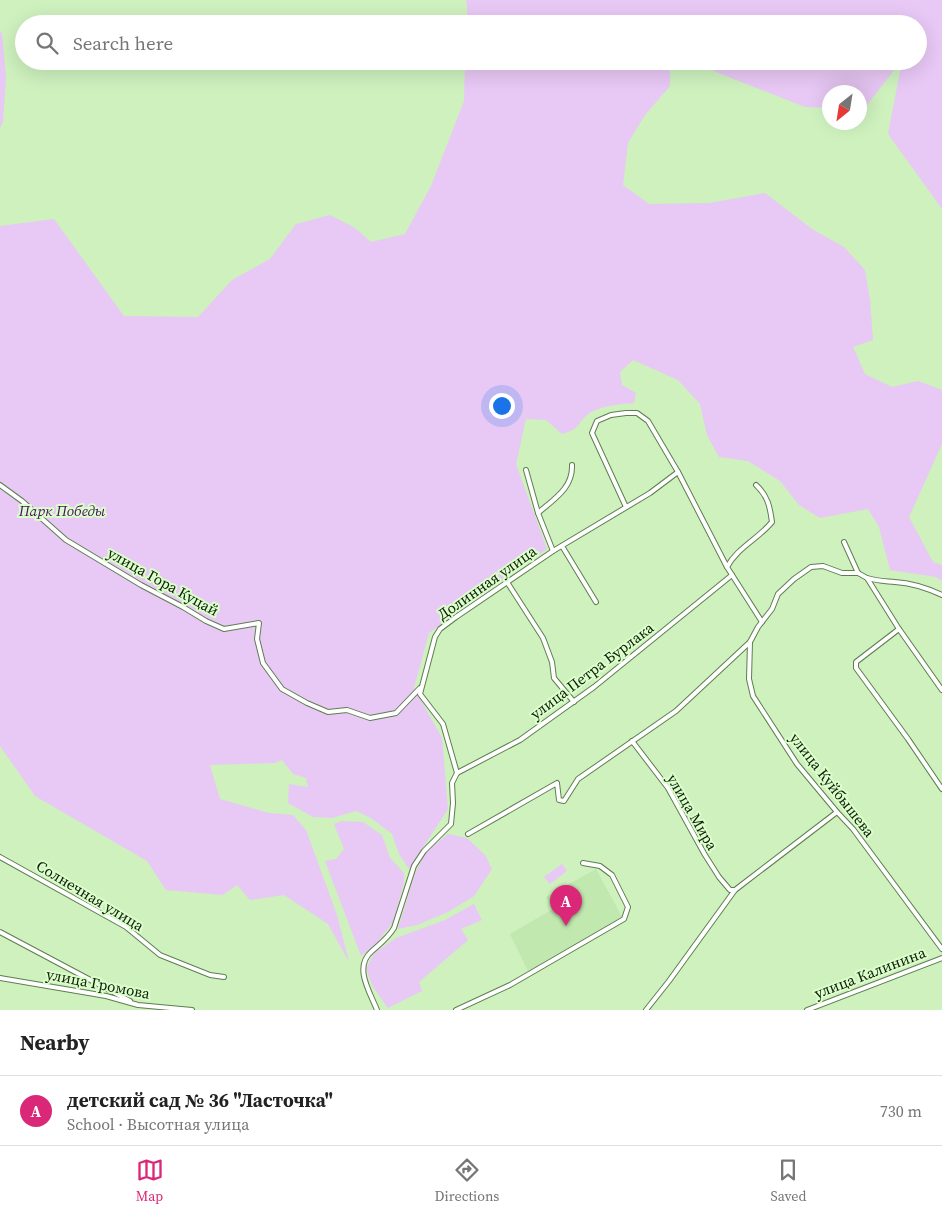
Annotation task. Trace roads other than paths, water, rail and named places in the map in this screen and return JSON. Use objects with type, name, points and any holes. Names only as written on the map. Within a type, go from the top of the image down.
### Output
[{"type":"street","points":[[626,507],[592,433],[597,421],[611,415],[637,413],[648,420],[678,472],[727,567],[762,622]]},
{"type":"street","points":[[538,513],[567,487],[572,475],[572,465]]},
{"type":"street","points":[[526,470],[538,513],[553,551]]},
{"type":"street","name":"Долинная улица","points":[[420,688],[435,637],[440,629],[553,551],[650,493],[678,472]]},
{"type":"street","name":"улица Гора Куцай","points":[[0,485],[22,501],[66,540],[206,621],[224,629],[259,623],[257,639],[263,663],[282,689],[307,703],[328,712],[347,710],[370,718],[396,713],[420,688]]},
{"type":"street","points":[[727,567],[732,557],[772,522],[770,507],[764,493],[756,485]]},
{"type":"street","points":[[844,542],[854,561],[858,574]]},
{"type":"street","points":[[562,546],[596,602]]},
{"type":"street","name":"улица Куйбышева","points":[[942,594],[922,586],[877,581],[858,574],[842,572],[823,566],[811,567],[778,594],[772,609],[750,642],[749,679],[752,696],[797,764],[854,830],[942,949]]},
{"type":"street","name":"улица Петра Бурлака","points":[[457,773],[520,740],[594,688],[732,575]]},
{"type":"street","points":[[867,578],[899,629],[942,690]]},
{"type":"street","points":[[507,582],[543,638],[552,662],[554,678],[574,702]]},
{"type":"street","points":[[899,629],[856,662],[856,668],[942,789]]},
{"type":"street","points":[[468,834],[557,783],[559,800],[564,801],[578,779],[676,712],[750,642]]},
{"type":"street","points":[[376,1010],[362,971],[363,963],[367,955],[389,937],[394,928],[414,866],[424,851],[451,824],[452,783],[457,773],[443,724],[420,694],[420,688]]},
{"type":"street","name":"улица Мира","points":[[632,741],[668,788],[704,855],[719,877],[730,890],[735,890]]},
{"type":"street","points":[[646,1010],[735,890],[837,812]]},
{"type":"street","name":"Солнечная улица","points":[[0,857],[126,928],[160,955],[210,975],[224,977]]},
{"type":"street","points":[[456,1010],[510,985],[624,920],[628,907],[612,875],[600,866],[583,863]]},
{"type":"street","points":[[0,932],[138,1005]]},
{"type":"street","name":"улица Калинина","points":[[807,1010],[942,958]]},
{"type":"street","name":"улица Громова","points":[[0,978],[106,996],[138,1005],[192,1010]]},
{"type":"place","name":"детский сад № 36 \"Ласточка\"","points":[[566,926]]},
{"type":"park label","name":"Парк Победы","points":[[62,511]]}]
